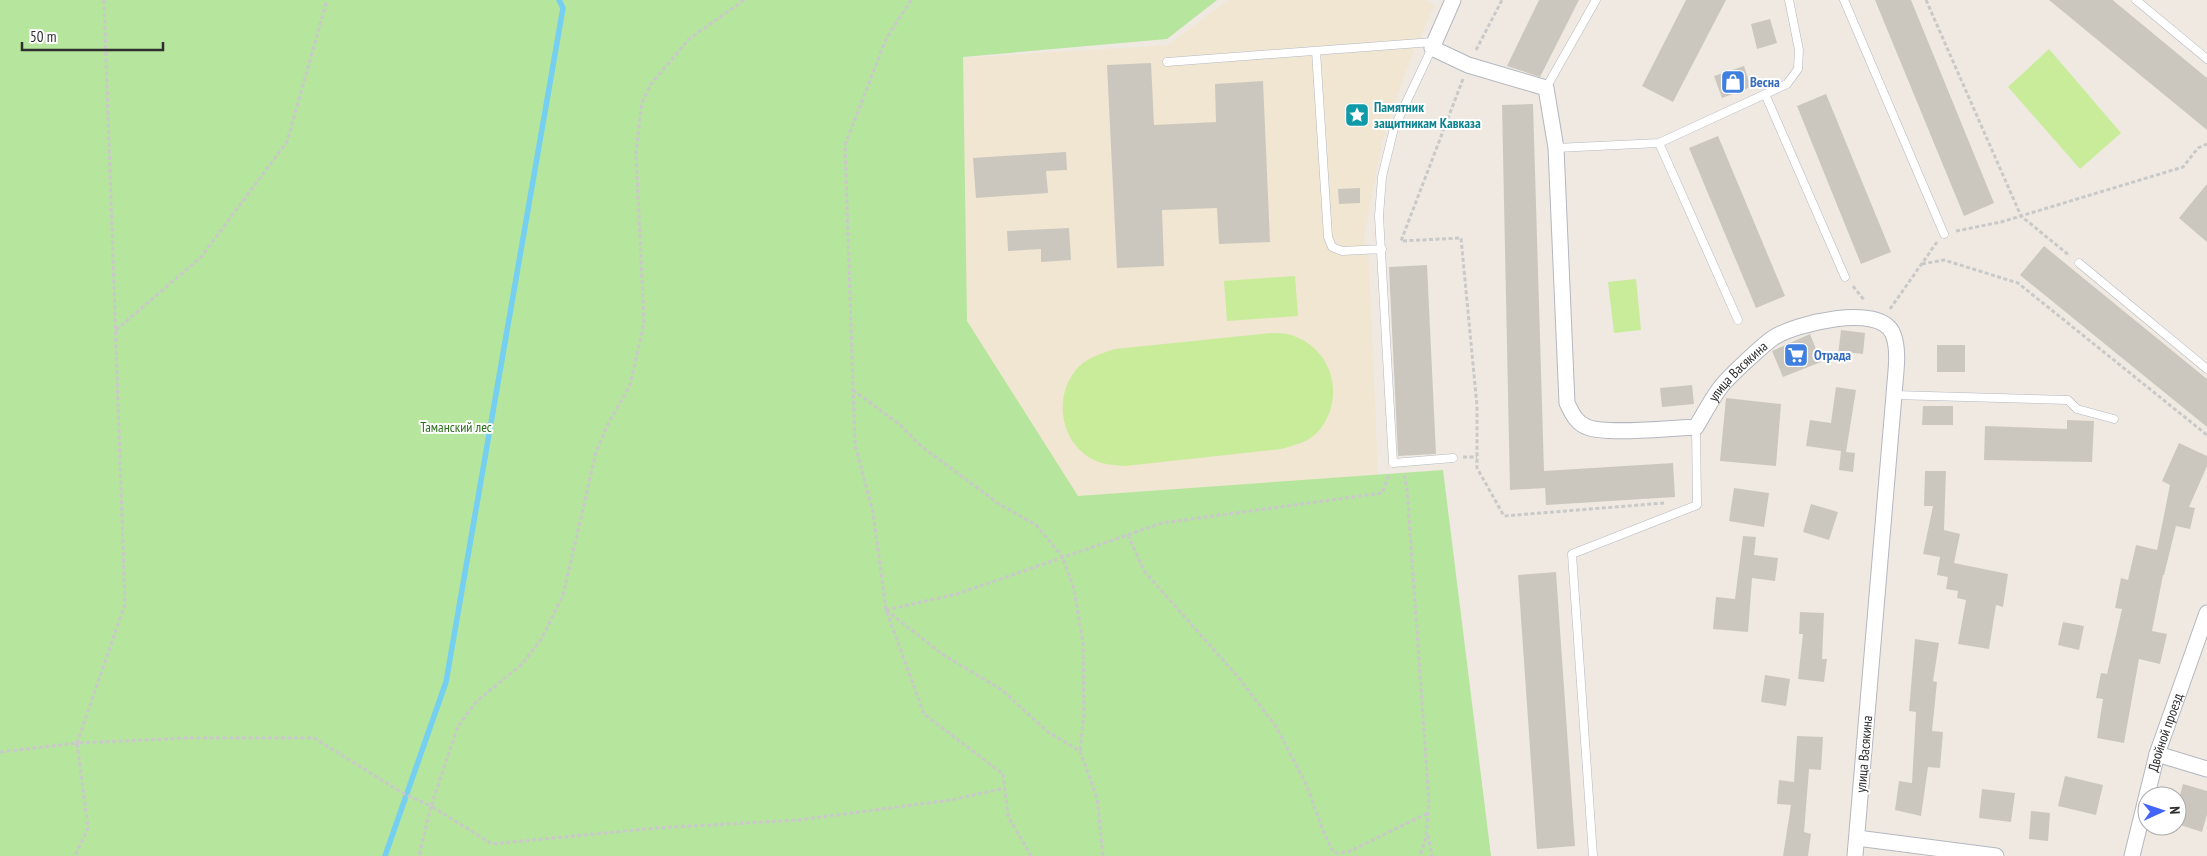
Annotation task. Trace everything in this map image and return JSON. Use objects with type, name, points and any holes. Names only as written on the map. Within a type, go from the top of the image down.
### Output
[{"type":"street","points":[[1453,0],[1432,45],[1468,65],[1546,88],[1556,148],[1567,403],[1573,417],[1586,427],[1602,430],[1696,427]]},
{"type":"street","name":"улица Васякина","points":[[1696,427],[1721,387],[1774,338],[1817,323],[1855,316],[1870,317],[1882,321],[1892,332],[1896,348],[1894,394],[1855,856]]},
{"type":"street","name":"Двойной проезд","points":[[2132,856],[2157,754],[2207,613]]},
{"type":"street","points":[[2157,754],[2207,769]]},
{"type":"street","points":[[1857,838],[1996,856]]},
{"type":"lane","points":[[1546,88],[1596,0]]},
{"type":"lane","points":[[1556,148],[1658,143],[1787,84],[1798,69],[1799,50],[1789,0]]},
{"type":"lane","points":[[1844,0],[1944,234]]},
{"type":"lane","points":[[2136,0],[2207,59]]},
{"type":"lane","points":[[1167,62],[1432,45],[1394,128],[1382,177],[1379,216],[1398,462],[1453,458]]},
{"type":"lane","points":[[1316,51],[1328,237],[1332,247],[1342,251],[1382,250]]},
{"type":"lane","points":[[1765,94],[1845,277]]},
{"type":"lane","points":[[1658,143],[1738,320]]},
{"type":"lane","points":[[2079,263],[2207,369]]},
{"type":"lane","points":[[1894,394],[2068,400],[2077,409],[2114,419]]},
{"type":"lane","points":[[1593,856],[1572,554],[1697,505],[1696,427]]},
{"type":"path","points":[[75,856],[88,828],[77,743],[125,604],[104,0]]},
{"type":"path","points":[[116,330],[200,257],[287,142],[326,0]]},
{"type":"path","points":[[419,856],[431,806],[458,726],[477,701],[522,664],[542,638],[563,595],[596,452],[607,426],[630,385],[644,323],[636,152],[642,102],[651,84],[689,39],[744,0]]},
{"type":"path","points":[[911,0],[886,39],[845,145],[855,445],[873,512],[886,610],[924,714],[1003,774],[1008,816],[1031,856]]},
{"type":"path","points":[[1502,0],[1468,65],[1401,241],[1461,238],[1478,406],[1477,468],[1504,516],[1668,502]]},
{"type":"path","points":[[1926,0],[2021,216],[2079,263]]},
{"type":"path","points":[[1845,277],[1882,321],[1944,234],[2021,216],[2183,166],[2198,148],[2207,144]]},
{"type":"path","points":[[1921,264],[1944,260],[2018,284],[2207,435]]},
{"type":"path","points":[[853,390],[899,424],[921,446],[999,504],[1036,525],[1062,556],[1074,589],[1083,643],[1084,714],[1080,751],[1097,798],[1103,856]]},
{"type":"path","points":[[886,610],[957,594],[1062,556],[1162,523],[1382,493],[1398,462]]},
{"type":"path","points":[[1398,462],[1407,489],[1428,766],[1427,829],[1420,856]]},
{"type":"path","points":[[1128,535],[1144,571],[1238,677],[1275,725],[1306,786],[1323,831],[1334,853],[1348,852],[1428,813]]},
{"type":"path","points":[[886,610],[942,654],[1002,690],[1048,732],[1080,751]]},
{"type":"path","points":[[0,752],[77,743],[188,738],[314,738],[406,795],[431,806],[492,844],[656,828],[798,820],[951,800],[1005,788]]},
{"type":"path","points":[[1427,829],[1432,856]]},
{"type":"shaded area","points":[[1228,0],[1425,0],[1434,5],[1408,65],[1382,142],[1364,236],[1369,262],[1378,477],[1077,499],[964,322],[960,58],[1168,45]]},
{"type":"green space","name":"Таманский лес","points":[[0,0],[1217,0],[1167,39],[963,57],[967,321],[1078,496],[1443,470],[1491,856],[0,856]]},
{"type":"green space","points":[[2049,49],[2121,133],[2080,169],[2008,87]]},
{"type":"green space","points":[[1295,276],[1298,316],[1227,321],[1224,281]]},
{"type":"green space","points":[[1636,279],[1641,330],[1614,333],[1608,282]]},
{"type":"green space","points":[[1271,333],[1291,335],[1307,343],[1318,352],[1326,363],[1331,375],[1333,388],[1332,402],[1328,415],[1321,428],[1308,439],[1281,449],[1125,466],[1102,463],[1089,457],[1078,448],[1070,437],[1063,411],[1068,383],[1075,371],[1093,357],[1115,349]]},
{"type":"building","points":[[1539,0],[1579,0],[1540,77],[1507,66]]},
{"type":"building","points":[[1686,0],[1726,0],[1673,102],[1642,86]]},
{"type":"building","points":[[1875,0],[1911,0],[1994,203],[1964,216]]},
{"type":"building","points":[[2049,0],[2113,0],[2207,78],[2207,130]]},
{"type":"building","points":[[1770,19],[1777,43],[1757,49],[1751,24]]},
{"type":"building","points":[[1151,63],[1154,125],[1216,122],[1215,84],[1263,81],[1270,242],[1219,244],[1217,208],[1162,210],[1164,266],[1117,268],[1107,65]]},
{"type":"building","name":"Весна","points":[[1744,66],[1751,87],[1722,98],[1714,76]]},
{"type":"building","points":[[1826,94],[1891,252],[1861,264],[1797,106]]},
{"type":"building","points":[[1533,104],[1544,471],[1673,463],[1675,497],[1546,505],[1545,488],[1510,490],[1502,105]]},
{"type":"building","points":[[1718,136],[1785,296],[1756,308],[1689,148]]},
{"type":"building","points":[[1066,152],[1067,170],[1046,171],[1048,193],[976,198],[973,158]]},
{"type":"building","points":[[2207,184],[2207,242],[2179,218]]},
{"type":"building","points":[[1360,188],[1360,203],[1339,204],[1338,189]]},
{"type":"building","points":[[1069,228],[1071,260],[1041,262],[1041,249],[1008,251],[1007,231]]},
{"type":"building","points":[[2044,246],[2207,379],[2207,427],[2020,275]]},
{"type":"building","points":[[1427,265],[1436,454],[1398,456],[1389,267]]},
{"type":"building","points":[[1841,330],[1865,333],[1863,354],[1845,352],[1838,355]]},
{"type":"building","name":"Отрада","points":[[1810,334],[1821,362],[1783,377],[1772,351]]},
{"type":"building","points":[[1937,345],[1965,345],[1965,372],[1937,372]]},
{"type":"building","points":[[1692,385],[1694,404],[1662,407],[1660,388]]},
{"type":"building","points":[[1836,387],[1856,390],[1846,452],[1855,453],[1853,472],[1839,470],[1841,451],[1806,446],[1810,420],[1831,423]]},
{"type":"building","points":[[1726,398],[1781,404],[1776,466],[1720,461]]},
{"type":"building","points":[[1923,406],[1953,406],[1953,425],[1922,425]]},
{"type":"building","points":[[2067,420],[2094,421],[2092,462],[1984,460],[1985,426],[2067,429]]},
{"type":"building","points":[[2179,443],[2207,456],[2207,466],[2189,507],[2195,508],[2190,529],[2176,526],[2163,575],[2152,631],[2167,634],[2160,664],[2139,659],[2124,743],[2097,738],[2103,699],[2096,698],[2101,673],[2107,674],[2122,609],[2115,608],[2121,578],[2128,580],[2136,545],[2157,550],[2170,485],[2162,481]]},
{"type":"building","points":[[1925,471],[1946,471],[1944,530],[1960,534],[1954,563],[2008,574],[2003,607],[1996,605],[1989,649],[1958,644],[1966,600],[1957,598],[1958,591],[1946,589],[1948,577],[1937,575],[1940,557],[1923,554],[1933,506],[1924,506]]},
{"type":"building","points":[[1734,488],[1769,493],[1764,527],[1729,521]]},
{"type":"building","points":[[1811,504],[1838,512],[1829,540],[1803,532]]},
{"type":"building","points":[[1743,536],[1756,537],[1754,555],[1778,558],[1775,581],[1752,578],[1748,632],[1713,629],[1716,597],[1735,599]]},
{"type":"building","points":[[1556,572],[1575,846],[1537,849],[1518,575]]},
{"type":"building","points":[[1800,612],[1824,613],[1822,659],[1827,659],[1824,682],[1798,679],[1803,634],[1799,634]]},
{"type":"building","points":[[2063,622],[2084,626],[2079,650],[2058,645]]},
{"type":"building","points":[[1915,639],[1939,643],[1933,681],[1937,682],[1932,731],[1943,732],[1940,768],[1928,767],[1921,816],[1895,810],[1899,781],[1912,783],[1916,712],[1909,711]]},
{"type":"building","points":[[1765,675],[1790,679],[1786,706],[1761,702]]},
{"type":"building","points":[[1797,736],[1823,737],[1821,770],[1809,769],[1804,832],[1811,834],[1808,856],[1783,856],[1791,805],[1777,804],[1779,780],[1794,782]]},
{"type":"building","points":[[2065,776],[2103,785],[2096,815],[2058,806]]},
{"type":"building","points":[[2183,784],[2207,791],[2207,815],[2202,832],[2187,827],[2187,786],[2182,786]]},
{"type":"building","points":[[1982,789],[2015,793],[2011,822],[1979,818]]},
{"type":"building","points":[[2031,811],[2050,813],[2048,841],[2029,839]]},
{"type":"waterway","points":[[385,856],[446,682],[563,8],[559,0]]},
{"type":"place","name":"Весна","points":[[1733,82]]},
{"type":"place","name":"Памятник защитникам Кавказа","points":[[1357,115]]},
{"type":"place","name":"Отрада","points":[[1796,355]]}]
